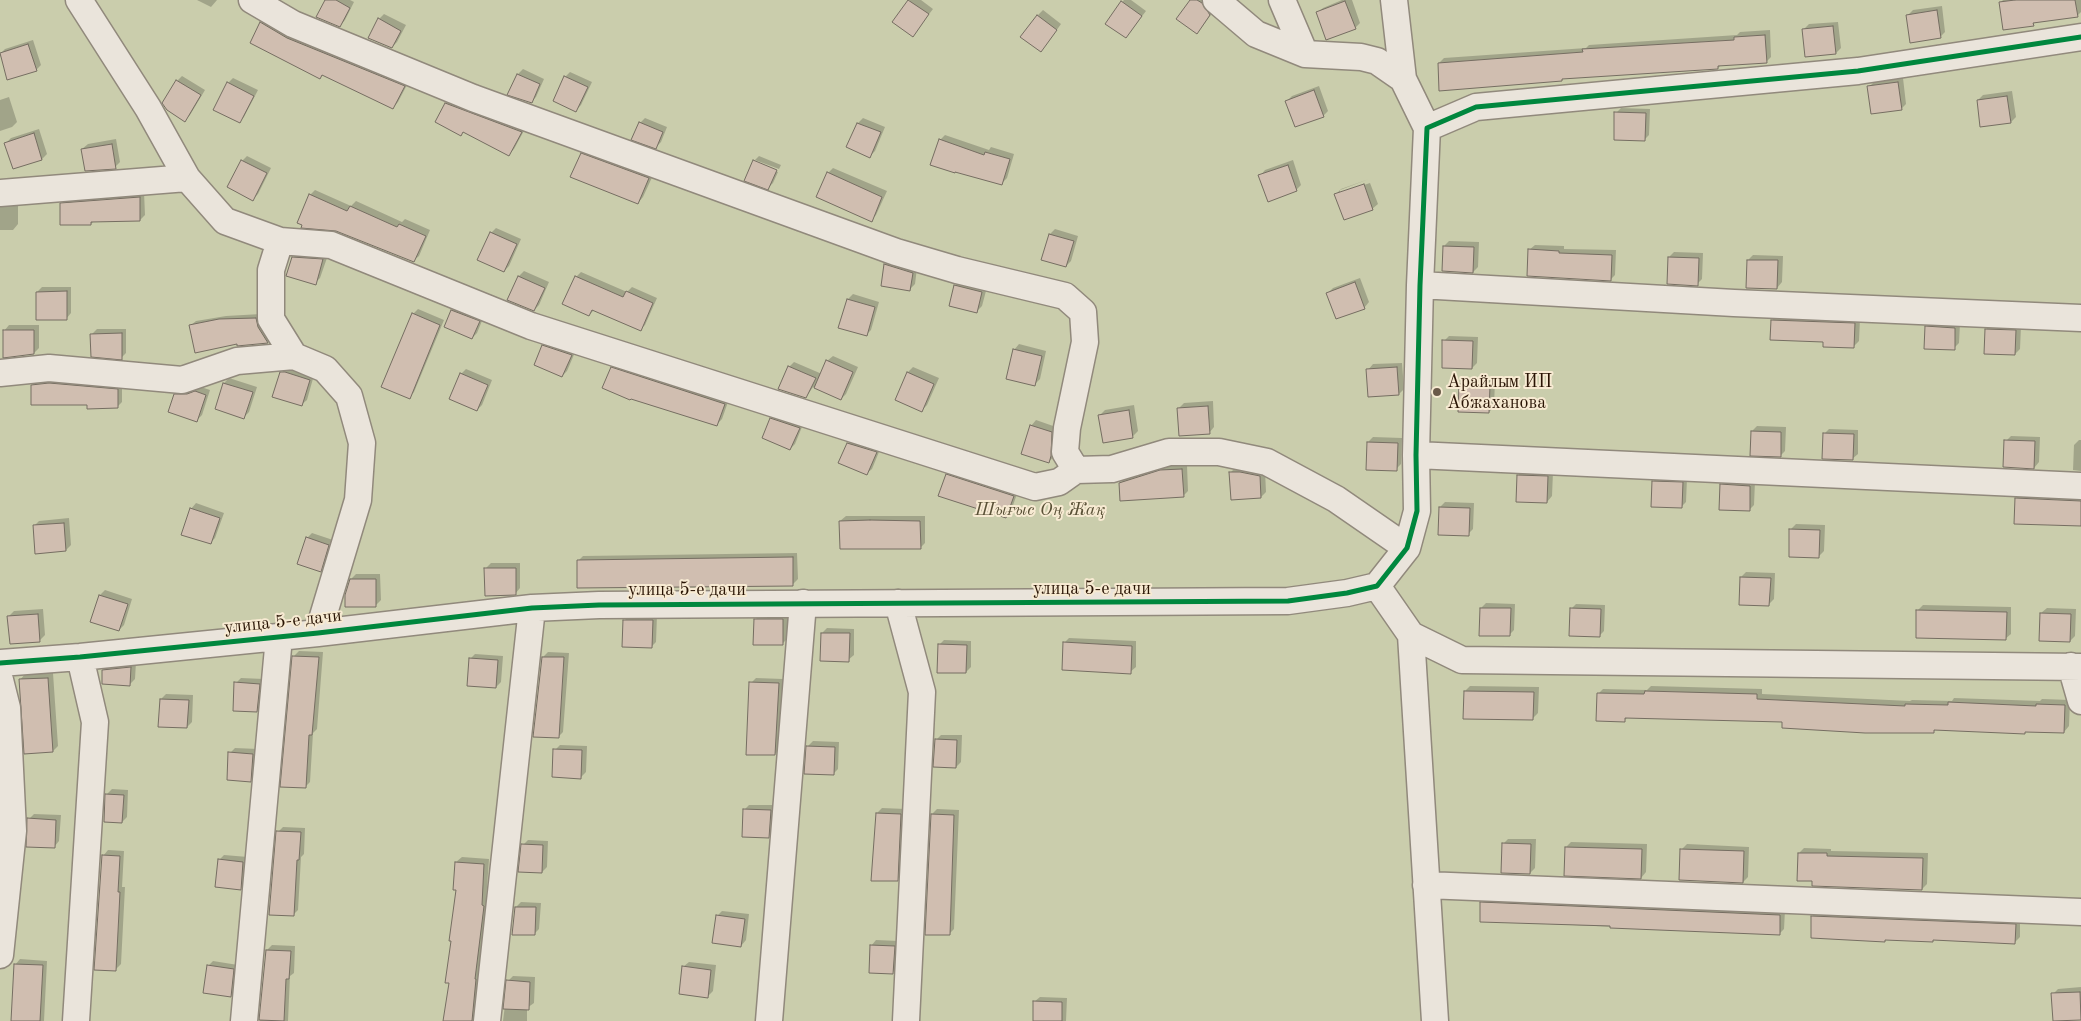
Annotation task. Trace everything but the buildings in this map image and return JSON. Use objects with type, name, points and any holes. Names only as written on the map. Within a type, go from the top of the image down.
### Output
[{"type":"street","points":[[79,0],[148,108],[187,178],[225,221],[280,241],[331,245],[531,326],[1035,487],[1059,482],[1076,470],[1112,469],[1169,452],[1219,452],[1267,462],[1336,499],[1407,548]]},
{"type":"street","points":[[252,0],[293,24],[473,98],[868,242],[957,270],[1065,296],[1083,312],[1085,342],[1067,428],[1065,452],[1076,470]]},
{"type":"street","points":[[1216,0],[1256,34],[1305,54],[1361,57],[1377,61],[1403,80]]},
{"type":"street","points":[[1282,0],[1305,54]]},
{"type":"street","points":[[1394,0],[1403,80],[1427,128],[1420,285],[1416,455],[1417,511],[1407,548],[1377,586],[1411,635],[1462,660],[2076,667],[2081,701]]},
{"type":"street","points":[[1427,128],[1476,107],[1858,70],[2081,37]]},
{"type":"street","points":[[0,193],[187,178]]},
{"type":"street","points":[[280,241],[271,270],[271,319],[294,356]]},
{"type":"street","points":[[1420,285],[1734,303],[2081,318]]},
{"type":"street","points":[[0,373],[49,368],[182,380],[237,361],[294,356],[325,369],[349,396],[362,443],[358,500],[318,633]]},
{"type":"street","points":[[1416,455],[2081,486]]},
{"type":"street","name":"улица 5-е дачи","points":[[0,663],[80,657],[318,633],[532,608],[599,605],[802,603],[1288,601],[1347,593],[1377,586]]},
{"type":"street","points":[[770,1021],[802,603]]},
{"type":"street","points":[[898,603],[922,692],[906,1021]]},
{"type":"street","points":[[487,1021],[532,608]]},
{"type":"street","points":[[1411,635],[1435,1021]]},
{"type":"street","points":[[244,1021],[279,636]]},
{"type":"street","points":[[76,1021],[95,722],[80,657]]},
{"type":"street","points":[[0,680],[7,708],[13,832],[0,956]]},
{"type":"street","points":[[1426,885],[2081,912]]},
{"type":"green space","name":"Шығыс Оң Жақ","points":[[0,0],[2081,0],[2081,1021],[0,1021]]},
{"type":"cycle path","points":[[0,663],[80,657],[318,633],[532,608],[599,605],[1288,601],[1347,593],[1377,586],[1407,548],[1417,511],[1416,455],[1420,285],[1427,128],[1476,107],[1858,71],[2081,37]]},
{"type":"place","name":"Арайлым ИП Абжаханова","points":[[1437,392]]}]
